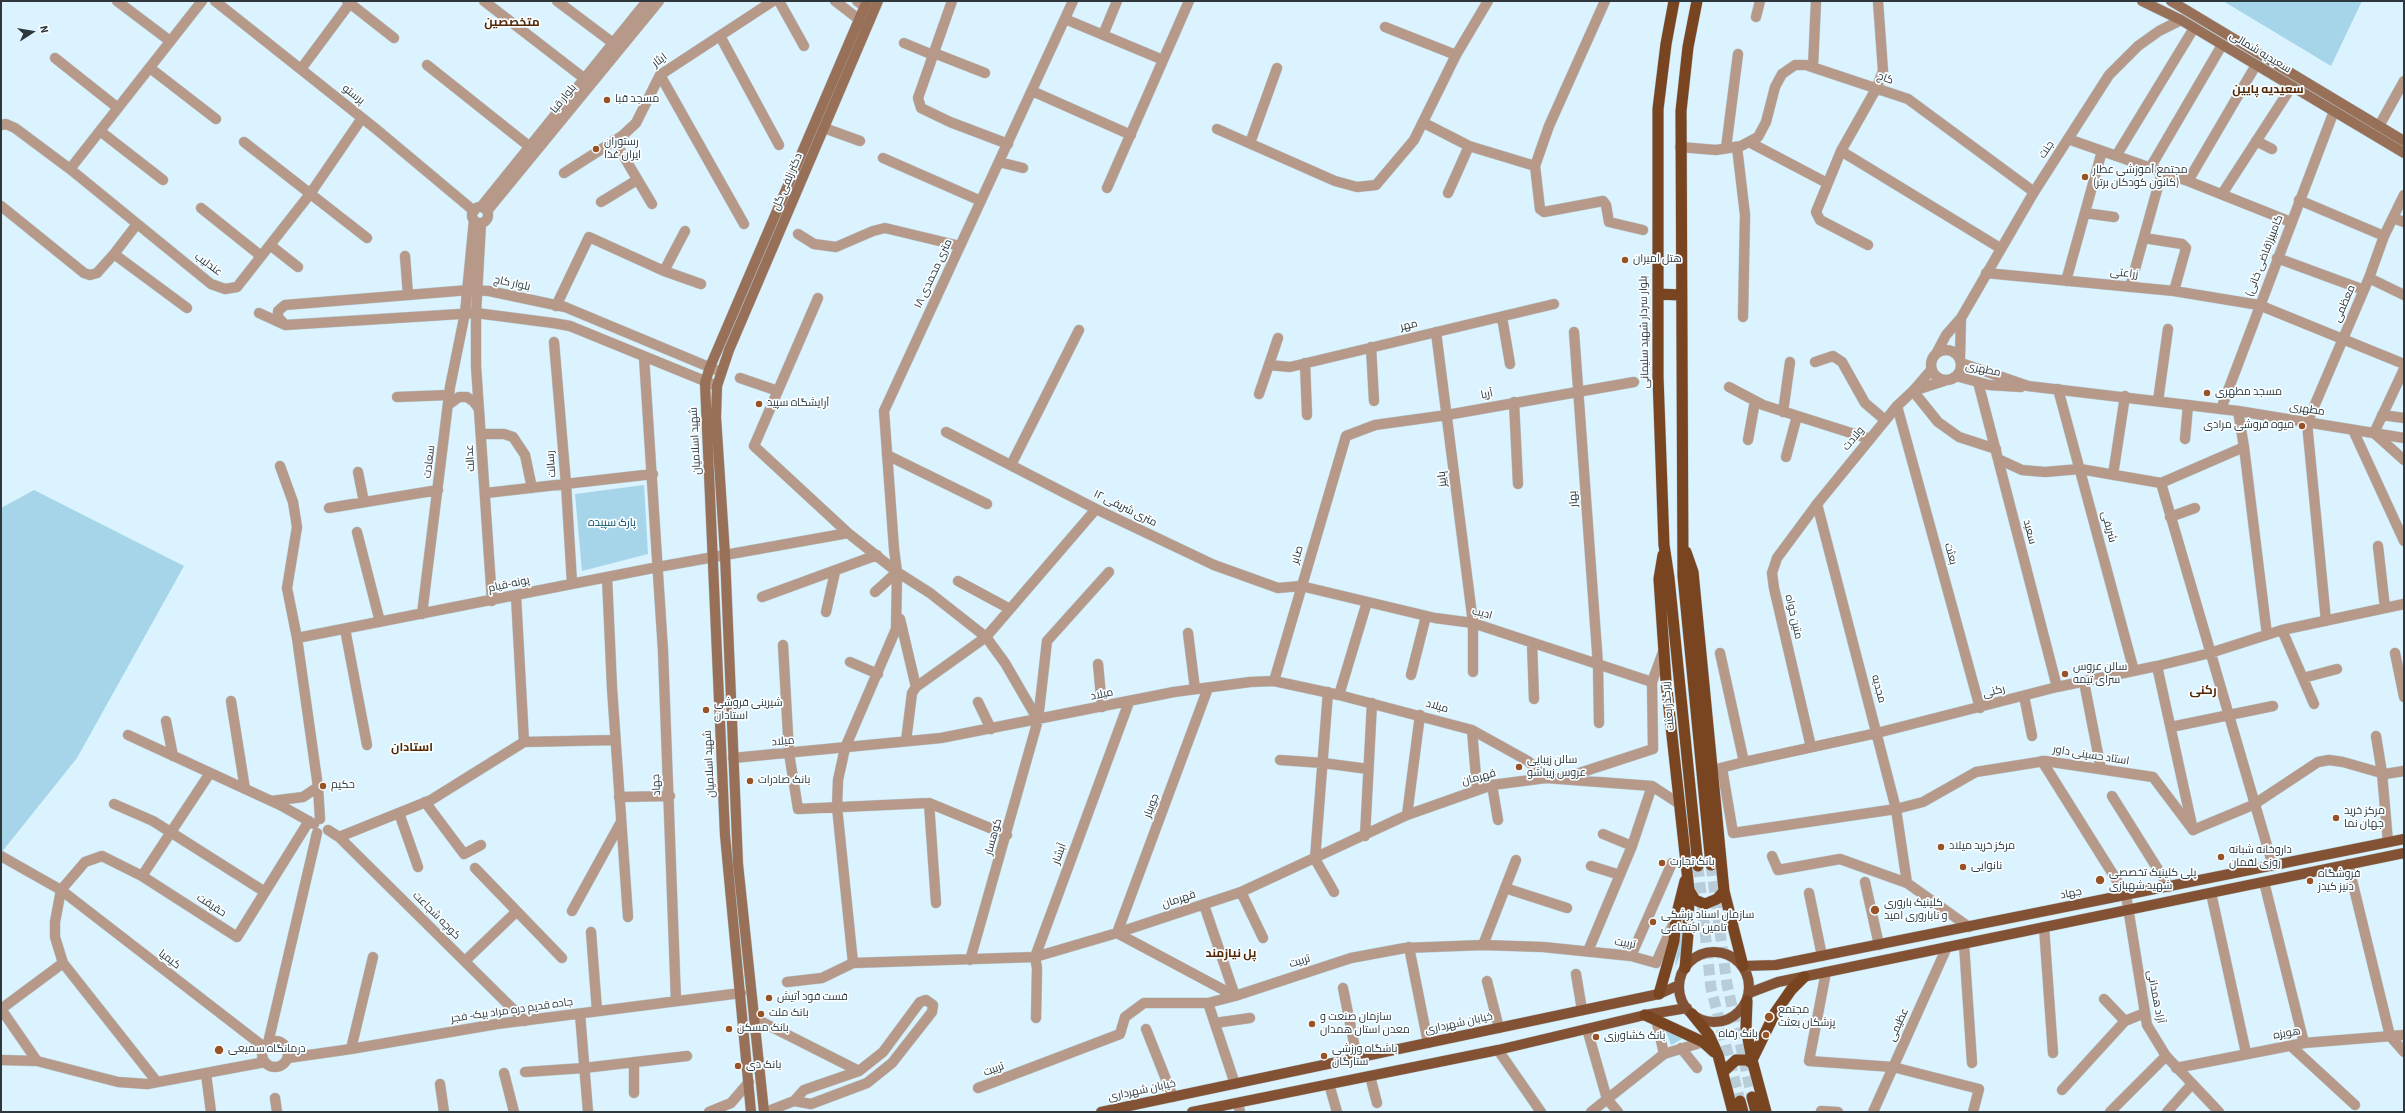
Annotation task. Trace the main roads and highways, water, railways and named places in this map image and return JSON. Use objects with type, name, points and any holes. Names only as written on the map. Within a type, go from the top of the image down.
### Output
[{"type":"highway","name":"بلوار سردار شهید سلیمانی","points":[[1664,545],[1658,377],[1658,109],[1666,44],[1674,1]]},
{"type":"highway","points":[[1697,1],[1688,47],[1681,111],[1680,147],[1683,576],[1711,865]]},
{"type":"highway","points":[[1658,294],[1680,295]]},
{"type":"highway","points":[[1683,544],[1693,572],[1717,769],[1724,891],[1743,966]]},
{"type":"highway","points":[[1664,545],[1659,579],[1664,650],[1678,803],[1689,890],[1688,934],[1684,968]]},
{"type":"highway","name":"زیرگذر بعثت","points":[[1664,545],[1670,578],[1698,866]]},
{"type":"highway","points":[[1659,994],[1674,941],[1676,917],[1686,874]]},
{"type":"highway","points":[[1689,890],[1695,900],[1705,904],[1717,899],[1724,891]]},
{"type":"highway","points":[[1752,1062],[1775,1013],[1791,990],[1804,977]]},
{"type":"highway","points":[[1748,997],[1746,1028],[1752,1062],[1766,1112]]},
{"type":"highway","points":[[1690,1011],[1709,1035],[1718,1055],[1733,1112]]},
{"type":"highway","points":[[1645,1015],[1703,1042],[1718,1055]]},
{"type":"highway","points":[[1723,1072],[1736,1060],[1747,1060],[1752,1062]]},
{"type":"highway","points":[[1752,1097],[1756,1112]]},
{"type":"highway","points":[[1740,1101],[1743,1112]]},
{"type":"main road","name":"دکتر زلفی گل","points":[[721,372],[824,128],[863,23],[865,5],[878,1]]},
{"type":"main road","name":"سعیدیه شمالی","points":[[2142,1],[2182,20],[2404,153]]},
{"type":"main road","name":"سعیدیه شمالی","points":[[2170,1],[2404,141]]},
{"type":"main road","name":"دکتر زلفی گل","points":[[710,367],[863,23]]},
{"type":"main road","name":"شهید اسلامیان","points":[[710,367],[705,383],[714,556],[725,835],[751,1112]]},
{"type":"main road","name":"شهید اسلامیان","points":[[721,372],[717,386],[716,417],[726,555],[738,864],[765,1112]]},
{"type":"main road","name":"جهاد","points":[[1743,966],[1776,966],[2404,839]]},
{"type":"main road","points":[[1748,997],[1778,982],[2404,853]]},
{"type":"main road","points":[[1712,952],[1727,954],[1743,966],[1749,984],[1748,997],[1738,1013],[1720,1022],[1708,1021],[1690,1011],[1682,1001],[1679,985],[1684,968],[1697,956],[1712,952]]},
{"type":"main road","name":"خیابان شهرداری","points":[[1101,1112],[1659,994],[1679,985]]},
{"type":"main road","points":[[1192,1112],[1239,1107],[1329,1084],[1498,1050],[1645,1015],[1690,1011]]},
{"type":"tunnel","points":[[1711,865],[1727,984],[1752,1097]]},
{"type":"tunnel","points":[[1698,866],[1711,988],[1740,1101]]},
{"type":"place","name":"مسجد قبا","points":[[607,100]]},
{"type":"place","name":"رستوران ایران غذا","points":[[596,149]]},
{"type":"place","name":"مجتمع آموزشی عطار (کانون کودکان برتر)","points":[[2085,177]]},
{"type":"place","name":"هتل امیران","points":[[1625,260]]},
{"type":"place","name":"مسجد مطهری","points":[[2207,393]]},
{"type":"place","name":"آرایشگاه سپید","points":[[759,404]]},
{"type":"place","name":"میوه فروشی مرادی","points":[[2302,426]]},
{"type":"place","name":"سالن عروس سرای تیمه","points":[[2065,674]]},
{"type":"place","name":"شیرینی فروشی استادان","points":[[706,710]]},
{"type":"place","name":"سالن زیبایی عروس زیباشو","points":[[1519,767]]},
{"type":"place","name":"بانک صادرات","points":[[750,781]]},
{"type":"place","name":"حکیم","points":[[323,786]]},
{"type":"place","name":"مرکز خرید جهان نما","points":[[2336,818]]},
{"type":"place","name":"مرکز خرید میلاد","points":[[1941,847]]},
{"type":"place","name":"داروخانه شبانه روزی لقمان","points":[[2221,857]]},
{"type":"place","name":"بانک تجارت","points":[[1662,863]]},
{"type":"place","name":"نانوایی","points":[[1963,867]]},
{"type":"place","name":"پلی کلینیک تخصصی شهید شهبازی","points":[[2100,880]]},
{"type":"place","name":"فروشگاه دنیز کیدز","points":[[2310,881]]},
{"type":"place","name":"کلینیک باروری و ناباروری امید","points":[[1875,910]]},
{"type":"place","name":"سازمان اسناد پزشکی تامین اجتماعی","points":[[1653,922]]},
{"type":"place","name":"فست فود آتیش","points":[[769,998]]},
{"type":"place","name":"بانک ملت","points":[[761,1014]]},
{"type":"place","name":"مجتمع پزشکان بعثت","points":[[1769,1017]]},
{"type":"place","name":"سازمان صنعت و معدن استان همدان","points":[[1312,1024]]},
{"type":"place","name":"بانک مسکن","points":[[729,1029]]},
{"type":"place","name":"بانک رفاه","points":[[1766,1035]]},
{"type":"place","name":"بانک کشاورزی","points":[[1596,1037]]},
{"type":"place","name":"درمانگاه سمیعی","points":[[219,1050]]},
{"type":"place","name":"باشگاه ورزشی ستارگان","points":[[1324,1056]]},
{"type":"place","name":"بانک دی","points":[[738,1066]]},
{"type":"district","name":"متخصصین","points":[[512,23]]},
{"type":"district","name":"سعیدیه پایین","points":[[2268,90]]},
{"type":"district","name":"رکنی","points":[[2203,691]]},
{"type":"district","name":"استادان","points":[[412,748]]},
{"type":"district","name":"پل نیازمند","points":[[1231,954]]},
{"type":"park label","name":"پارک سپیده","points":[[612,524]]}]
